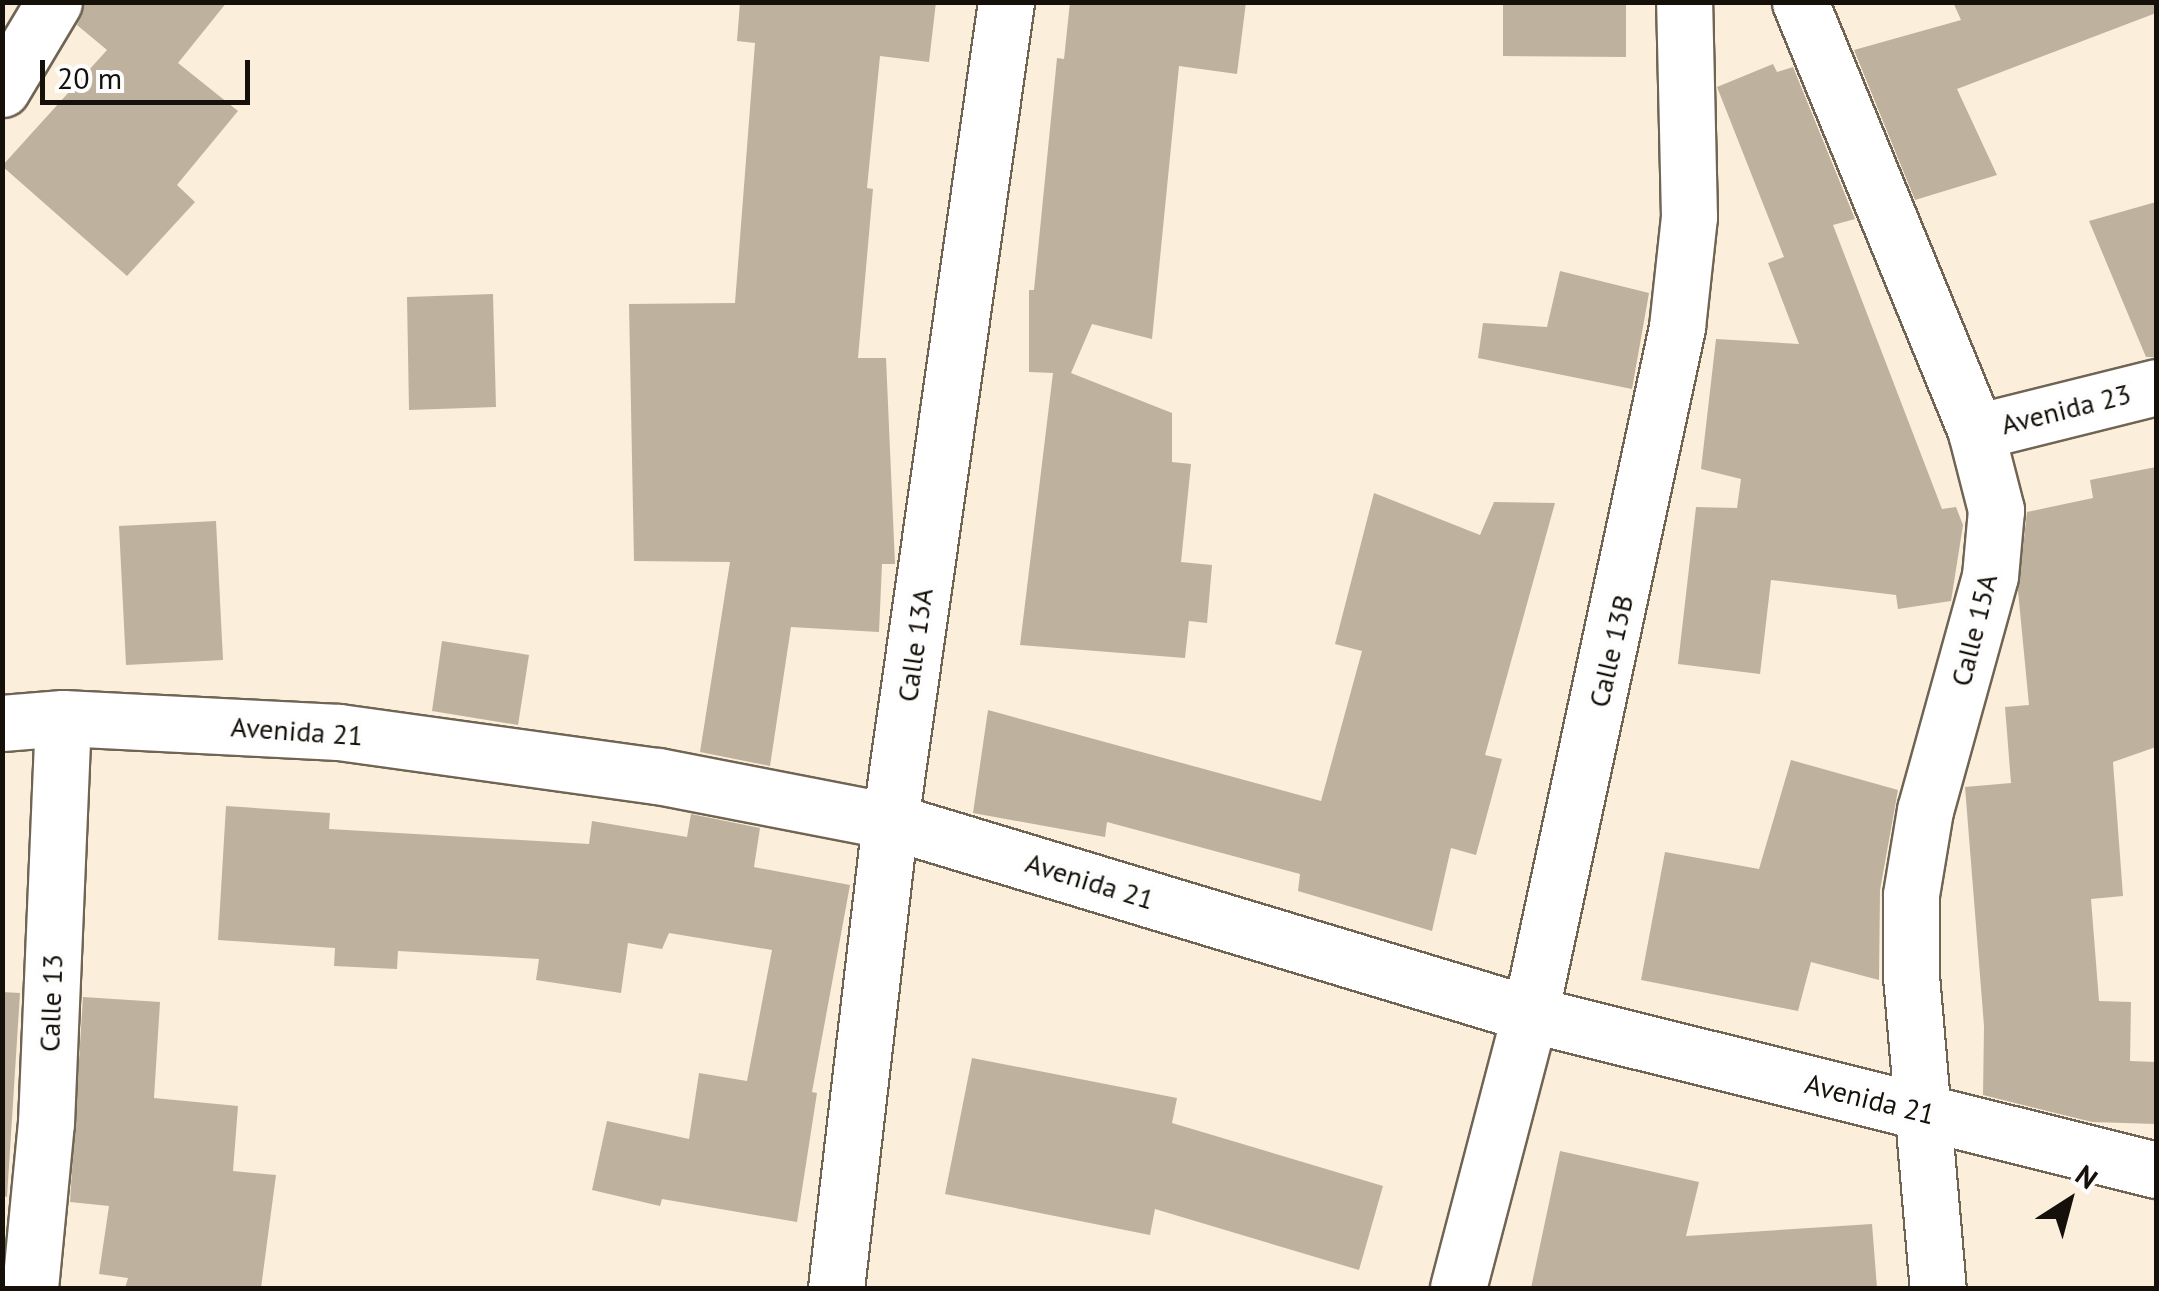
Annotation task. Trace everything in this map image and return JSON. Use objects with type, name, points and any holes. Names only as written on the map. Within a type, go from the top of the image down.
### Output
[{"type":"street","points":[[2,89],[54,2]]},
{"type":"street","name":"Calle 13A","points":[[836,1288],[890,821],[1006,2]]},
{"type":"street","name":"Calle 13B","points":[[1458,1288],[1530,1014],[1677,327],[1689,218],[1684,2]]},
{"type":"street","name":"Calle 15A","points":[[1800,2],[1976,432],[1996,510],[1990,576],[1926,810],[1911,895],[1938,1288]]},
{"type":"street","name":"Avenida 23","points":[[1976,432],[2156,387]]},
{"type":"street","name":"Avenida 21","points":[[2,723],[63,718],[339,732],[658,776],[890,821],[1530,1014],[2156,1170]]},
{"type":"street","name":"Calle 13","points":[[30,1288],[46,1123],[63,718]]},
{"type":"building","points":[[85,2],[227,2],[178,63],[238,111],[177,185],[195,202],[127,276],[2,166],[107,50],[77,25]]},
{"type":"building","points":[[740,2],[936,2],[929,62],[880,56],[867,188],[873,189],[858,358],[886,358],[895,564],[882,564],[879,632],[791,627],[770,766],[700,752],[730,562],[634,561],[629,304],[735,303],[755,43],[737,41]]},
{"type":"building","points":[[1070,2],[1246,2],[1237,74],[1179,66],[1152,339],[1092,324],[1071,373],[1172,413],[1172,462],[1191,464],[1181,562],[1212,565],[1207,623],[1189,621],[1185,658],[1020,645],[1053,373],[1029,372],[1029,290],[1034,290],[1057,58],[1064,59]]},
{"type":"building","points":[[1503,2],[1626,2],[1626,57],[1503,56]]},
{"type":"building","points":[[1953,2],[2156,2],[2156,13],[1957,89],[1997,175],[1915,200],[1854,50],[1961,20]]},
{"type":"building","points":[[1773,64],[1777,72],[1793,67],[1855,219],[1833,225],[1942,509],[1956,507],[1963,525],[1951,601],[1898,609],[1896,595],[1771,580],[1760,674],[1678,664],[1696,507],[1737,508],[1741,479],[1701,469],[1716,339],[1799,344],[1768,263],[1784,257],[1717,87]]},
{"type":"building","points":[[2156,202],[2156,357],[2146,357],[2089,221]]},
{"type":"building","points":[[1560,271],[1649,293],[1632,389],[1478,358],[1483,323],[1547,327]]},
{"type":"building","points":[[493,294],[496,407],[409,410],[407,297]]},
{"type":"building","points":[[2156,467],[2156,747],[2113,762],[2123,896],[2091,899],[2099,1001],[2131,1002],[2130,1061],[2156,1062],[2156,1124],[2092,1122],[1983,1095],[1984,1026],[1965,787],[2011,783],[2005,707],[2029,705],[2018,591],[2027,512],[2093,498],[2090,480]]},
{"type":"building","points":[[1374,493],[1480,535],[1494,502],[1555,503],[1485,755],[1502,759],[1476,855],[1451,848],[1432,931],[1298,891],[1300,874],[1107,822],[1105,837],[973,813],[988,710],[1321,801],[1362,651],[1335,644]]},
{"type":"building","points":[[216,521],[223,660],[126,665],[119,526]]},
{"type":"building","points":[[442,641],[529,655],[518,725],[432,711]]},
{"type":"building","points":[[1791,760],[1898,790],[1880,890],[1879,980],[1811,962],[1798,1011],[1641,980],[1665,852],[1759,869]]},
{"type":"building","points":[[226,806],[330,813],[329,829],[589,844],[592,821],[687,837],[691,814],[760,828],[754,867],[850,885],[812,1092],[817,1093],[797,1222],[662,1199],[660,1206],[592,1190],[607,1121],[689,1139],[699,1073],[747,1081],[772,950],[669,933],[662,949],[628,943],[621,993],[536,980],[539,959],[398,951],[397,969],[334,966],[335,948],[218,940]]},
{"type":"building","points":[[2,992],[20,993],[7,1197],[2,1196]]},
{"type":"building","points":[[83,997],[160,1002],[154,1098],[238,1106],[233,1171],[276,1175],[261,1288],[125,1288],[128,1278],[99,1274],[109,1206],[70,1202]]},
{"type":"building","points":[[972,1058],[1177,1098],[1172,1123],[1383,1186],[1359,1270],[1155,1209],[1150,1235],[945,1194]]},
{"type":"building","points":[[1560,1151],[1699,1182],[1686,1236],[1872,1224],[1877,1288],[1531,1288]]}]
